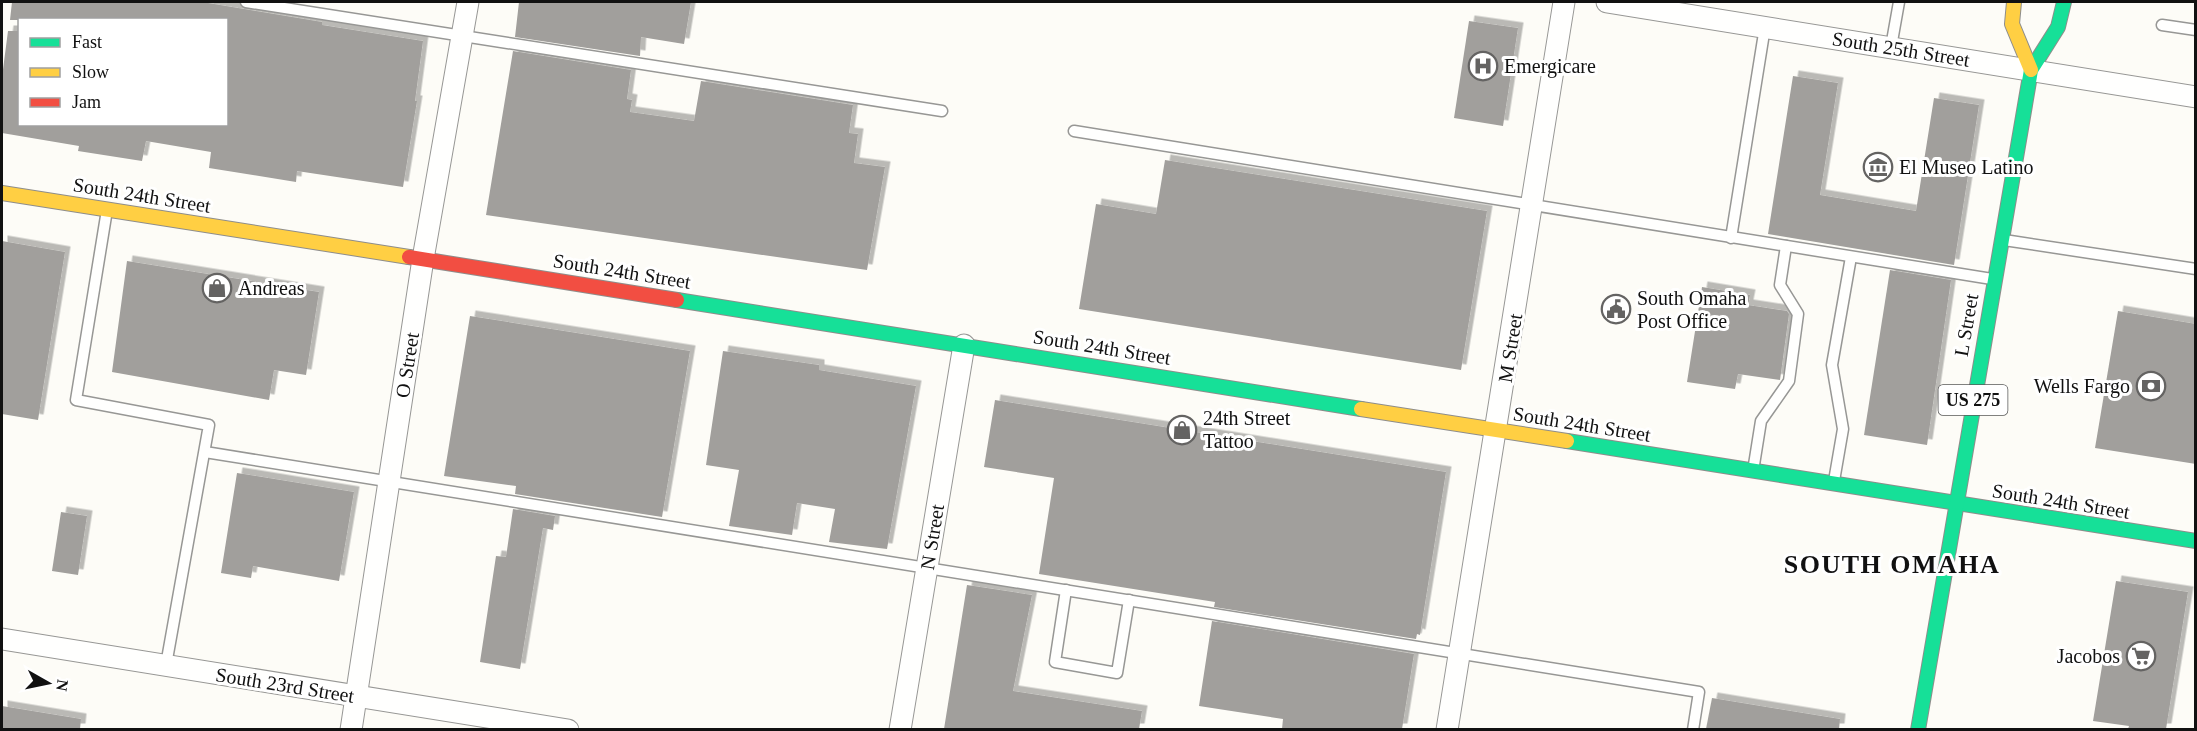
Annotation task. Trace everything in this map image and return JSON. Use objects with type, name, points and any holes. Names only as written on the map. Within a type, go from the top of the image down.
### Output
[{"type":"main road","points":[[2014,2],[2012,24],[2031,70]]},
{"type":"main road","name":"L Street","points":[[1921,729],[1955,504],[2031,70],[2058,27],[2064,2]]},
{"type":"main road","name":"South 24th Street","points":[[2,193],[2196,541]]},
{"type":"street","name":"O Street","points":[[351,729],[423,259],[468,2]]},
{"type":"street","name":"M Street","points":[[1448,729],[1564,2]]},
{"type":"street","name":"South 25th Street","points":[[1607,2],[1645,4],[1765,27],[2196,97]]},
{"type":"street","name":"N Street","points":[[900,729],[964,345]]},
{"type":"street","name":"South 23rd Street","points":[[2,639],[568,729]]},
{"type":"lane","points":[[246,2],[942,111]]},
{"type":"lane","points":[[1891,47],[1899,2]]},
{"type":"lane","points":[[2162,26],[2196,30]]},
{"type":"lane","points":[[1731,238],[1765,27]]},
{"type":"lane","points":[[1074,131],[1994,279]]},
{"type":"lane","points":[[107,209],[76,400],[210,425],[166,665]]},
{"type":"lane","points":[[2001,240],[2196,269]]},
{"type":"lane","points":[[1753,471],[1761,421],[1789,381],[1798,314],[1780,285],[1786,246]]},
{"type":"lane","points":[[1834,484],[1843,429],[1832,365],[1851,256]]},
{"type":"lane","points":[[205,452],[1699,692],[1693,729]]},
{"type":"lane","points":[[1066,590],[1054,662],[1117,673],[1129,600]]},
{"type":"building","points":[[12,2],[202,2],[423,41],[415,101],[417,101],[403,187],[297,171],[296,182],[209,168],[211,152],[146,141],[142,161],[78,151],[79,146],[2,133],[2,77],[8,31],[18,31],[18,126],[228,126],[228,18],[18,18],[18,20],[10,20]]},
{"type":"building","points":[[519,2],[691,2],[684,44],[641,37],[640,56],[515,37]]},
{"type":"building","points":[[1469,21],[1518,28],[1503,126],[1454,118]]},
{"type":"building","points":[[513,51],[631,70],[627,99],[632,100],[630,112],[694,121],[701,81],[853,105],[849,133],[858,134],[854,163],[885,167],[867,270],[486,215]]},
{"type":"building","points":[[1793,76],[1838,83],[1820,195],[1916,211],[1934,98],[1979,105],[1954,265],[1768,234]]},
{"type":"building","points":[[1165,160],[1487,211],[1461,370],[1079,309],[1096,204],[1156,214]]},
{"type":"building","points":[[2,241],[65,252],[38,420],[2,414]]},
{"type":"building","points":[[127,261],[319,292],[306,375],[274,370],[269,400],[112,372]]},
{"type":"building","points":[[1890,270],[1951,280],[1927,445],[1864,435]]},
{"type":"building","points":[[1702,287],[1750,295],[1748,305],[1787,311],[1789,314],[1780,380],[1738,374],[1735,389],[1687,382]]},
{"type":"building","name":"Wells Fargo","points":[[2118,311],[2196,324],[2196,464],[2095,448]]},
{"type":"building","points":[[470,316],[690,351],[662,517],[515,494],[516,486],[444,476]]},
{"type":"building","points":[[723,351],[819,365],[819,370],[916,386],[887,549],[829,542],[835,509],[797,503],[792,535],[729,526],[739,470],[706,465]]},
{"type":"building","points":[[995,400],[1446,472],[1420,635],[1417,634],[1416,639],[1214,607],[1215,602],[1039,574],[1054,478],[984,467]]},
{"type":"building","points":[[237,473],[354,492],[339,581],[253,566],[251,578],[221,573]]},
{"type":"building","points":[[513,509],[555,516],[553,530],[543,528],[520,669],[480,662],[496,556],[506,557]]},
{"type":"building","points":[[61,512],[87,516],[78,575],[52,571]]},
{"type":"building","name":"Jacobos","points":[[2116,581],[2188,592],[2166,729],[2128,729],[2129,726],[2093,721]]},
{"type":"building","points":[[967,585],[1032,595],[1013,691],[1142,711],[1139,729],[944,729]]},
{"type":"building","points":[[1212,621],[1414,654],[1402,729],[1282,729],[1283,719],[1199,706]]},
{"type":"building","points":[[1712,698],[1840,719],[1839,729],[1706,729]]},
{"type":"building","points":[[2,706],[81,719],[80,729],[2,729]]},
{"type":"traffic: fast","points":[[1918,730],[2031,70],[2058,27],[2064,2]]},
{"type":"traffic: fast","points":[[677,300],[1361,409]]},
{"type":"traffic: fast","points":[[1567,441],[2196,541]]},
{"type":"traffic: slow","points":[[2014,2],[2012,24],[2031,70]]},
{"type":"traffic: slow","points":[[2,193],[409,257]]},
{"type":"traffic: slow","points":[[1361,409],[1567,441]]},
{"type":"traffic: jam","points":[[409,257],[677,300]]},
{"type":"place","name":"Emergicare","points":[[1483,66]]},
{"type":"place","name":"El Museo Latino","points":[[1878,167]]},
{"type":"place","name":"Andreas","points":[[217,288]]},
{"type":"place","name":"South Omaha Post Office","points":[[1616,309]]},
{"type":"place","name":"Wells Fargo","points":[[2151,386]]},
{"type":"place","name":"24th Street Tattoo","points":[[1182,430]]},
{"type":"place","name":"Jacobos","points":[[2141,656]]},
{"type":"district","name":"SOUTH OMAHA","points":[[1892,564]]}]
